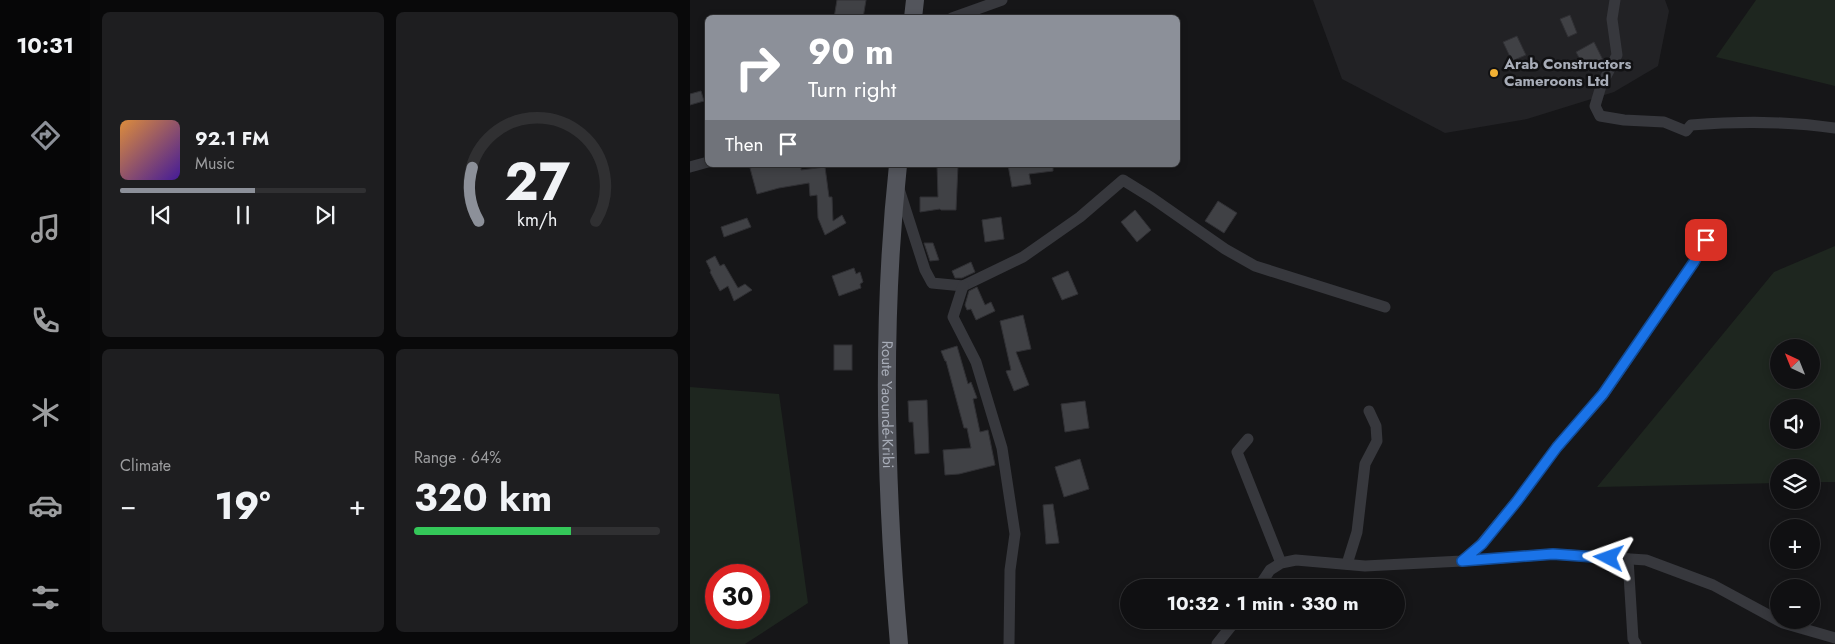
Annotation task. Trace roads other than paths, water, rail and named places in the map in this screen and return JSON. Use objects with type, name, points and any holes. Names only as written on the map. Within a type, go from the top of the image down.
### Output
[{"type":"main road","points":[[913,15],[915,0]]},
{"type":"main road","name":"Route Yaoundé-Kribi","points":[[897,173],[892,240],[888,383],[889,479],[899,644]]},
{"type":"street","points":[[960,15],[1002,0]]},
{"type":"street","points":[[1615,0],[1612,20],[1618,55],[1601,86],[1596,106],[1600,116],[1624,120],[1664,122],[1686,131],[1691,125],[1762,121],[1799,123],[1835,128]]},
{"type":"street","points":[[690,167],[705,163]]},
{"type":"street","points":[[897,173],[925,270],[932,282],[963,286],[1023,257],[1080,217],[1123,180],[1225,249],[1255,266],[1385,308]]},
{"type":"street","points":[[1462,561],[1482,544],[1557,447],[1603,394],[1694,262],[1706,240]]},
{"type":"street","points":[[963,286],[953,317],[976,362],[1002,448],[1015,534],[1010,570],[1009,644]]},
{"type":"street","points":[[1347,564],[1358,532],[1365,464],[1377,441],[1376,426],[1368,411]]},
{"type":"street","points":[[1248,439],[1237,452],[1281,563]]},
{"type":"street","points":[[1264,579],[1270,570],[1281,563],[1296,560],[1365,566],[1553,554],[1646,560],[1713,585],[1782,623],[1835,638]]},
{"type":"street","points":[[1628,559],[1633,639],[1636,644]]},
{"type":"street","points":[[1217,644],[1229,629]]},
{"type":"place","name":"Arab Constructors Cameroons Ltd","points":[[1494,73]]}]
